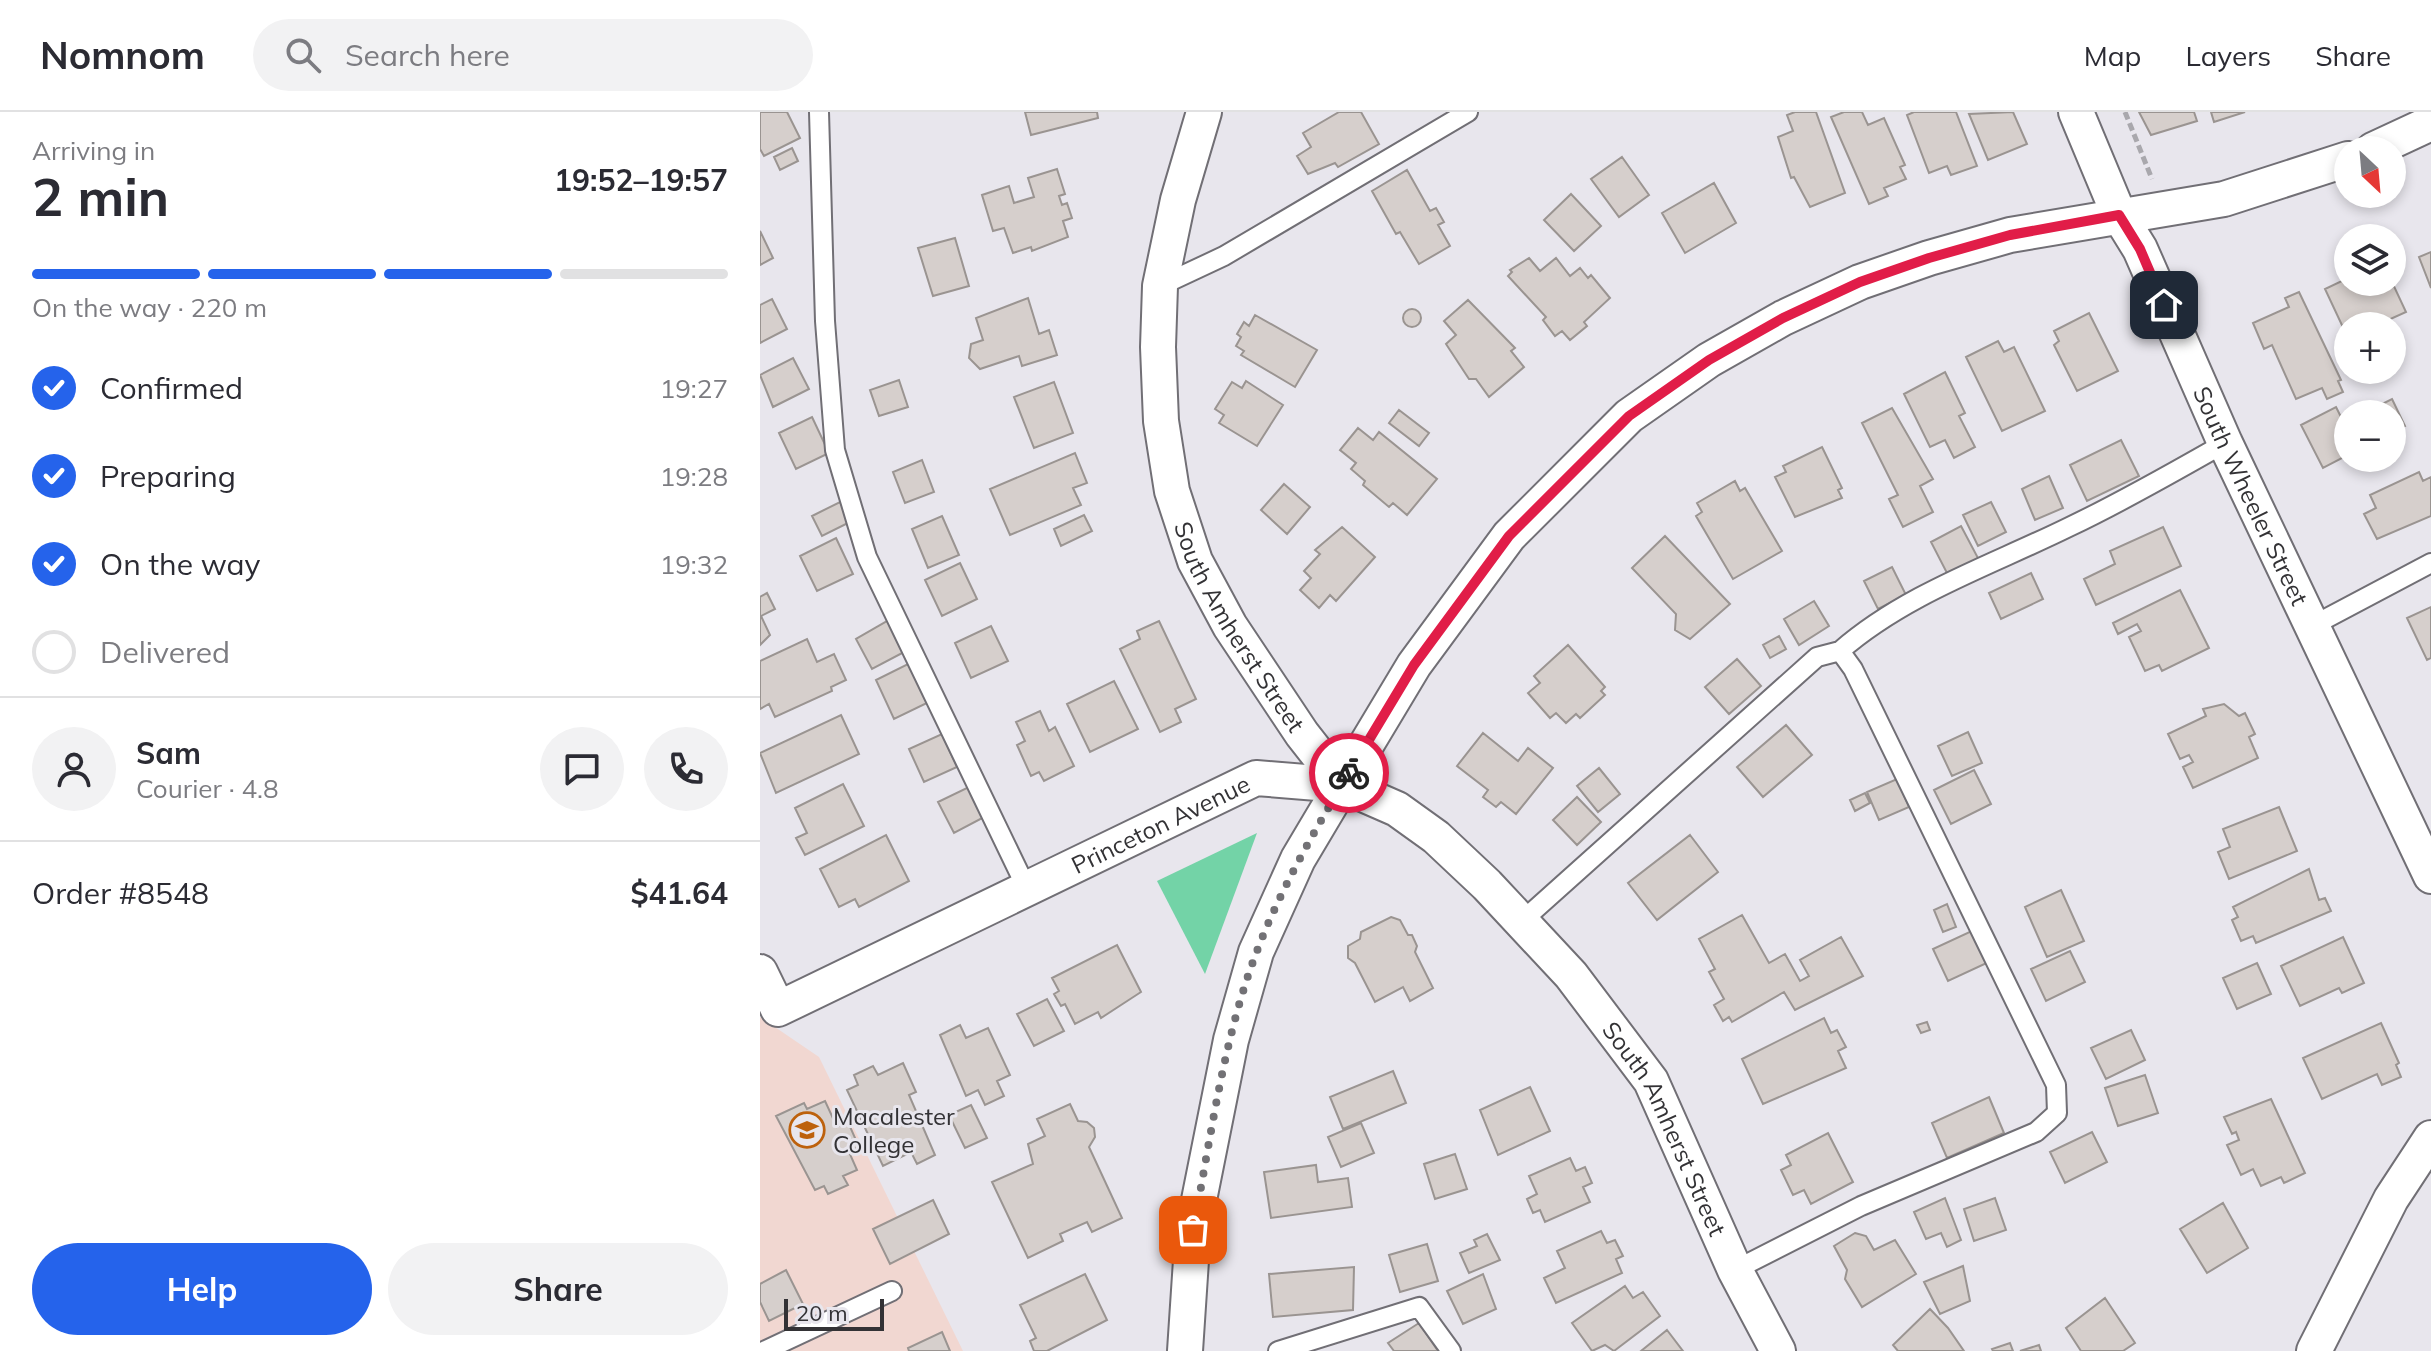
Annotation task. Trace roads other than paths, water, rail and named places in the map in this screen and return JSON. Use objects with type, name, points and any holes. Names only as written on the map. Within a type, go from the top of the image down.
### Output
[{"type":"street","name":"South Amherst Street","points":[[1204,112],[1178,200],[1160,286],[1161,421],[1172,491],[1195,561],[1230,626],[1302,734],[1342,785],[1397,809],[1436,837],[1522,921],[1547,953],[1571,975],[1651,1081],[1735,1270],[1778,1351]]},
{"type":"street","name":"South Wheeler Street","points":[[2076,112],[2119,215],[2140,249],[2225,443],[2431,876]]},
{"type":"street","points":[[2403,136],[2431,123]]},
{"type":"street","points":[[1185,1351],[1193,1230],[1231,1040],[1256,952],[1298,859],[1414,665],[1509,536],[1629,416],[1709,360],[1783,318],[1860,282],[2010,235],[2224,199],[2334,164]]},
{"type":"street","name":"Princeton Avenue","points":[[760,972],[778,1009],[1256,778],[1342,785]]},
{"type":"street","points":[[2314,1351],[2391,1199],[2431,1138]]},
{"type":"lane","points":[[819,112],[825,321],[835,450],[867,557],[1027,889]]},
{"type":"lane","points":[[1160,286],[1224,256],[1468,112]]},
{"type":"lane","points":[[1522,921],[1551,891],[1817,657],[1840,651],[1862,632],[1898,610],[2003,555],[2068,528],[2225,443]]},
{"type":"lane","points":[[2312,626],[2431,563]]},
{"type":"lane","points":[[1735,1270],[1861,1206],[2036,1132],[2057,1113],[2056,1085],[1853,669],[1840,651]]},
{"type":"lane","points":[[764,1351],[892,1291]]},
{"type":"lane","points":[[1278,1351],[1419,1307],[1451,1351]]},
{"type":"place","name":"Macalester College","points":[[807,1130]]}]
